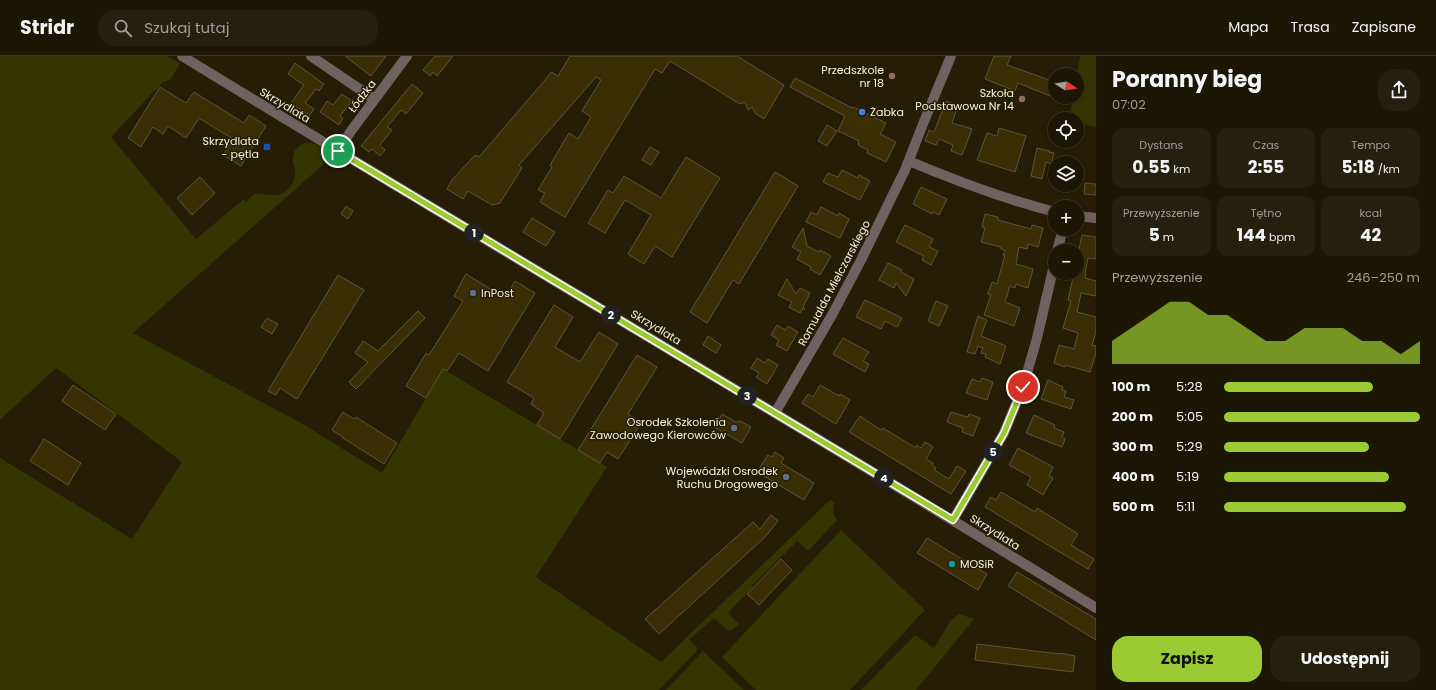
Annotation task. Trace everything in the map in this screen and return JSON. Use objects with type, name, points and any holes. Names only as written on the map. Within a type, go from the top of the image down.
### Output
[{"type":"street","name":"Skrzydlata","points":[[182,56],[953,520],[1096,608]]},
{"type":"street","points":[[311,56],[374,99]]},
{"type":"street","name":"Łódzka","points":[[338,151],[406,56]]},
{"type":"street","name":"Romualda Mielczarskiego","points":[[775,413],[832,315],[861,260],[905,170],[951,56]]},
{"type":"street","points":[[908,160],[947,177],[995,195],[1048,210]]},
{"type":"street","points":[[1084,217],[1096,218]]},
{"type":"street","points":[[953,520],[1004,433],[1020,394],[1037,338],[1051,280]]},
{"type":"shaded area","points":[[0,56],[166,56],[180,63],[171,79],[162,83],[111,137],[196,239],[244,199],[246,202],[256,194],[276,195],[286,191],[292,185],[295,176],[293,161],[294,153],[302,144],[311,143],[334,155],[133,333],[301,423],[382,473],[443,369],[607,467],[536,577],[661,662],[830,500],[834,502],[833,513],[837,520],[808,551],[797,541],[752,586],[753,587],[728,613],[739,624],[730,631],[714,618],[689,640],[698,648],[696,652],[659,690],[0,690],[0,458],[132,539],[182,462],[56,368],[0,420]]},
{"type":"shaded area","points":[[1080,56],[1096,56],[1096,127],[1084,124],[1084,112],[1070,112],[1072,104],[1084,104],[1084,68],[1078,68]]},
{"type":"shaded area","points":[[841,530],[925,610],[850,690],[756,690],[722,657]]},
{"type":"shaded area","points":[[959,614],[974,619],[916,690],[861,690],[915,635],[934,648],[951,620]]},
{"type":"shaded area","points":[[703,651],[744,690],[666,690]]},
{"type":"building","points":[[345,56],[386,56],[371,76]]},
{"type":"building","points":[[435,56],[453,56],[437,76],[433,72],[430,76],[423,70]]},
{"type":"building","points":[[570,56],[737,56],[784,85],[764,119],[755,113],[752,107],[748,110],[745,102],[740,104],[670,61],[662,73],[655,69],[565,217],[540,202],[545,193],[538,190],[552,167],[550,165],[569,133],[578,139],[591,117],[582,111],[601,80],[596,77],[519,165],[522,168],[500,203],[492,205],[468,191],[463,199],[447,189],[452,180],[475,155],[479,157],[551,72],[558,76]]},
{"type":"building","points":[[994,56],[1011,56],[1007,65],[1048,80],[1048,95],[1018,83],[1015,91],[985,79]]},
{"type":"building","points":[[295,63],[324,84],[319,91],[316,89],[305,103],[314,109],[309,116],[291,103],[304,85],[288,74]]},
{"type":"building","points":[[795,78],[852,108],[853,107],[886,123],[880,134],[896,142],[886,162],[867,153],[868,150],[858,145],[859,141],[838,131],[845,116],[790,87]]},
{"type":"building","points":[[412,84],[423,93],[406,114],[401,110],[387,127],[392,130],[380,145],[385,150],[380,156],[372,149],[369,152],[361,146]]},
{"type":"building","points":[[160,87],[186,103],[194,92],[244,123],[249,115],[266,126],[241,166],[223,155],[233,139],[199,118],[186,138],[168,126],[163,134],[153,127],[141,147],[128,138]]},
{"type":"building","points":[[342,94],[352,101],[340,116],[343,118],[339,125],[320,112],[327,101],[333,105]]},
{"type":"building","points":[[946,101],[958,105],[952,123],[972,129],[962,155],[951,151],[953,145],[939,139],[936,145],[925,141],[929,130],[934,132]]},
{"type":"building","points":[[827,125],[837,131],[827,146],[818,141]]},
{"type":"building","points":[[999,128],[1026,136],[1015,172],[977,160],[987,133],[997,136]]},
{"type":"building","points":[[650,147],[659,152],[651,165],[642,160]]},
{"type":"building","points":[[1037,148],[1054,153],[1053,156],[1048,156],[1048,163],[1046,162],[1042,179],[1031,176]]},
{"type":"building","points":[[686,157],[720,178],[672,257],[655,246],[644,264],[628,254],[651,215],[625,200],[605,233],[588,223],[608,190],[613,193],[624,176],[661,198]]},
{"type":"building","points":[[842,170],[858,178],[859,175],[870,181],[860,200],[823,182],[828,173],[838,177]]},
{"type":"building","points":[[775,172],[798,186],[739,284],[733,280],[707,323],[690,312]]},
{"type":"building","points":[[200,177],[215,193],[192,215],[177,198]]},
{"type":"building","points":[[1085,183],[1096,184],[1096,195],[1084,194]]},
{"type":"building","points":[[921,187],[947,199],[939,215],[933,212],[932,214],[913,204]]},
{"type":"building","points":[[346,206],[353,211],[348,219],[341,214]]},
{"type":"building","points":[[821,207],[838,216],[839,213],[849,219],[840,238],[806,222],[811,212],[817,215]]},
{"type":"building","points":[[985,214],[998,217],[998,220],[1031,229],[1032,225],[1043,228],[1038,247],[1028,244],[1027,249],[1019,247],[1016,264],[1033,269],[1028,288],[1016,284],[1015,288],[1010,286],[1005,302],[1020,308],[1014,326],[984,315],[991,295],[988,294],[992,282],[997,284],[1005,255],[1003,255],[1005,250],[1001,249],[1001,247],[981,242],[985,228],[982,227]]},
{"type":"building","points":[[532,218],[555,232],[546,246],[523,232]]},
{"type":"building","points":[[905,225],[933,239],[929,247],[938,251],[931,265],[922,260],[924,256],[896,242]]},
{"type":"building","points":[[803,228],[807,246],[819,252],[820,250],[831,256],[820,275],[810,269],[811,267],[797,259],[801,252],[792,247]]},
{"type":"building","points":[[1082,236],[1096,237],[1096,259],[1088,258],[1085,278],[1096,281],[1096,296],[1081,293],[1077,312],[1096,317],[1096,331],[1092,345],[1096,346],[1096,353],[1090,372],[1065,365],[1065,367],[1054,363],[1059,345],[1074,349],[1078,333],[1063,328],[1071,301],[1068,300],[1072,280],[1084,280],[1084,244],[1080,244]]},
{"type":"building","points":[[888,263],[902,270],[901,272],[914,279],[906,296],[896,283],[894,288],[879,280]]},
{"type":"building","points":[[466,274],[505,298],[515,281],[535,293],[488,371],[459,353],[447,371],[443,369],[426,398],[406,386],[426,353],[429,355],[463,301],[454,296]]},
{"type":"building","points":[[338,275],[364,290],[297,399],[280,388],[276,395],[268,391]]},
{"type":"building","points":[[787,279],[796,294],[800,288],[810,293],[803,307],[805,310],[803,308],[800,313],[789,307],[792,302],[778,295]]},
{"type":"building","points":[[865,300],[902,318],[897,327],[885,321],[881,329],[856,317]]},
{"type":"building","points":[[936,301],[948,306],[939,326],[928,321]]},
{"type":"building","points":[[554,305],[573,317],[555,347],[580,362],[599,332],[618,344],[560,439],[537,425],[544,413],[531,404],[534,398],[507,382]]},
{"type":"building","points":[[418,311],[425,318],[356,389],[349,382],[368,362],[355,353],[363,341],[378,351]]},
{"type":"building","points":[[978,316],[987,320],[981,336],[1006,346],[1000,364],[985,357],[986,354],[981,353],[983,348],[978,346],[975,354],[967,352]]},
{"type":"building","points":[[267,318],[278,324],[272,334],[261,327]]},
{"type":"building","points":[[777,325],[785,330],[788,326],[798,332],[787,351],[776,345],[779,340],[771,335]]},
{"type":"building","points":[[708,336],[721,345],[716,353],[703,345]]},
{"type":"building","points":[[843,338],[869,352],[863,361],[869,364],[865,372],[833,354]]},
{"type":"building","points":[[637,355],[657,367],[628,414],[641,423],[618,459],[607,452],[600,463],[578,450]]},
{"type":"building","points":[[757,358],[765,363],[768,359],[778,365],[767,384],[756,377],[759,373],[751,368]]},
{"type":"building","points":[[982,378],[993,382],[987,400],[966,393],[972,379],[980,382]]},
{"type":"building","points":[[1048,380],[1063,387],[1062,390],[1066,391],[1064,397],[1074,400],[1071,409],[1041,399]]},
{"type":"building","points":[[73,385],[116,414],[105,430],[62,401]]},
{"type":"building","points":[[820,385],[839,396],[840,394],[850,400],[836,424],[802,403],[808,394],[813,397]]},
{"type":"building","points":[[343,412],[354,419],[356,417],[397,443],[384,464],[332,430]]},
{"type":"building","points":[[951,412],[968,417],[969,414],[980,418],[973,436],[962,432],[963,428],[947,422]]},
{"type":"building","name":"Osrodek Szkolenia Zawodowego Kierowców","points":[[722,414],[736,422],[740,421],[751,427],[742,443],[714,427]]},
{"type":"building","points":[[1034,415],[1055,425],[1054,428],[1064,432],[1062,437],[1065,439],[1062,447],[1026,433]]},
{"type":"building","points":[[860,416],[881,430],[883,428],[916,448],[917,445],[921,448],[925,442],[933,447],[926,459],[933,463],[932,465],[936,468],[934,470],[949,479],[957,466],[966,471],[951,494],[849,432]]},
{"type":"building","points":[[44,439],[81,463],[68,485],[30,461]]},
{"type":"building","points":[[1018,448],[1053,467],[1049,476],[1053,478],[1043,495],[1027,485],[1031,477],[1009,465]]},
{"type":"building","name":"Wojewódzki Osrodek Ruchu Drogowego","points":[[775,452],[784,458],[781,463],[814,483],[804,500],[757,472],[768,455],[772,457]]},
{"type":"building","points":[[1001,492],[1035,512],[1037,508],[1078,534],[1071,545],[1094,559],[1088,569],[985,507],[991,497],[996,500]]},
{"type":"building","points":[[771,515],[778,521],[765,537],[659,634],[645,619],[753,522],[760,529]]},
{"type":"building","name":"MOSiR","points":[[927,538],[987,574],[978,590],[917,553]]},
{"type":"building","points":[[781,559],[792,570],[759,605],[747,594]]},
{"type":"building","points":[[1017,572],[1096,619],[1096,640],[1008,586]]},
{"type":"building","points":[[977,644],[1075,656],[1073,672],[975,660]]},
{"type":"place","name":"Przedszkole nr 18","points":[[892,76]]},
{"type":"place","name":"Szkoła Podstawowa Nr 14","points":[[1022,99]]},
{"type":"place","name":"Żabka","points":[[862,112]]},
{"type":"place","name":"Skrzydlata - pętla","points":[[267,147]]},
{"type":"place","name":"InPost","points":[[473,293]]},
{"type":"place","name":"Osrodek Szkolenia Zawodowego Kierowców","points":[[734,428]]},
{"type":"place","name":"Wojewódzki Osrodek Ruchu Drogowego","points":[[786,477]]},
{"type":"place","name":"MOSiR","points":[[952,564]]},
{"type":"route","points":[[338,151],[953,520],[1004,433],[1023,387]]}]
